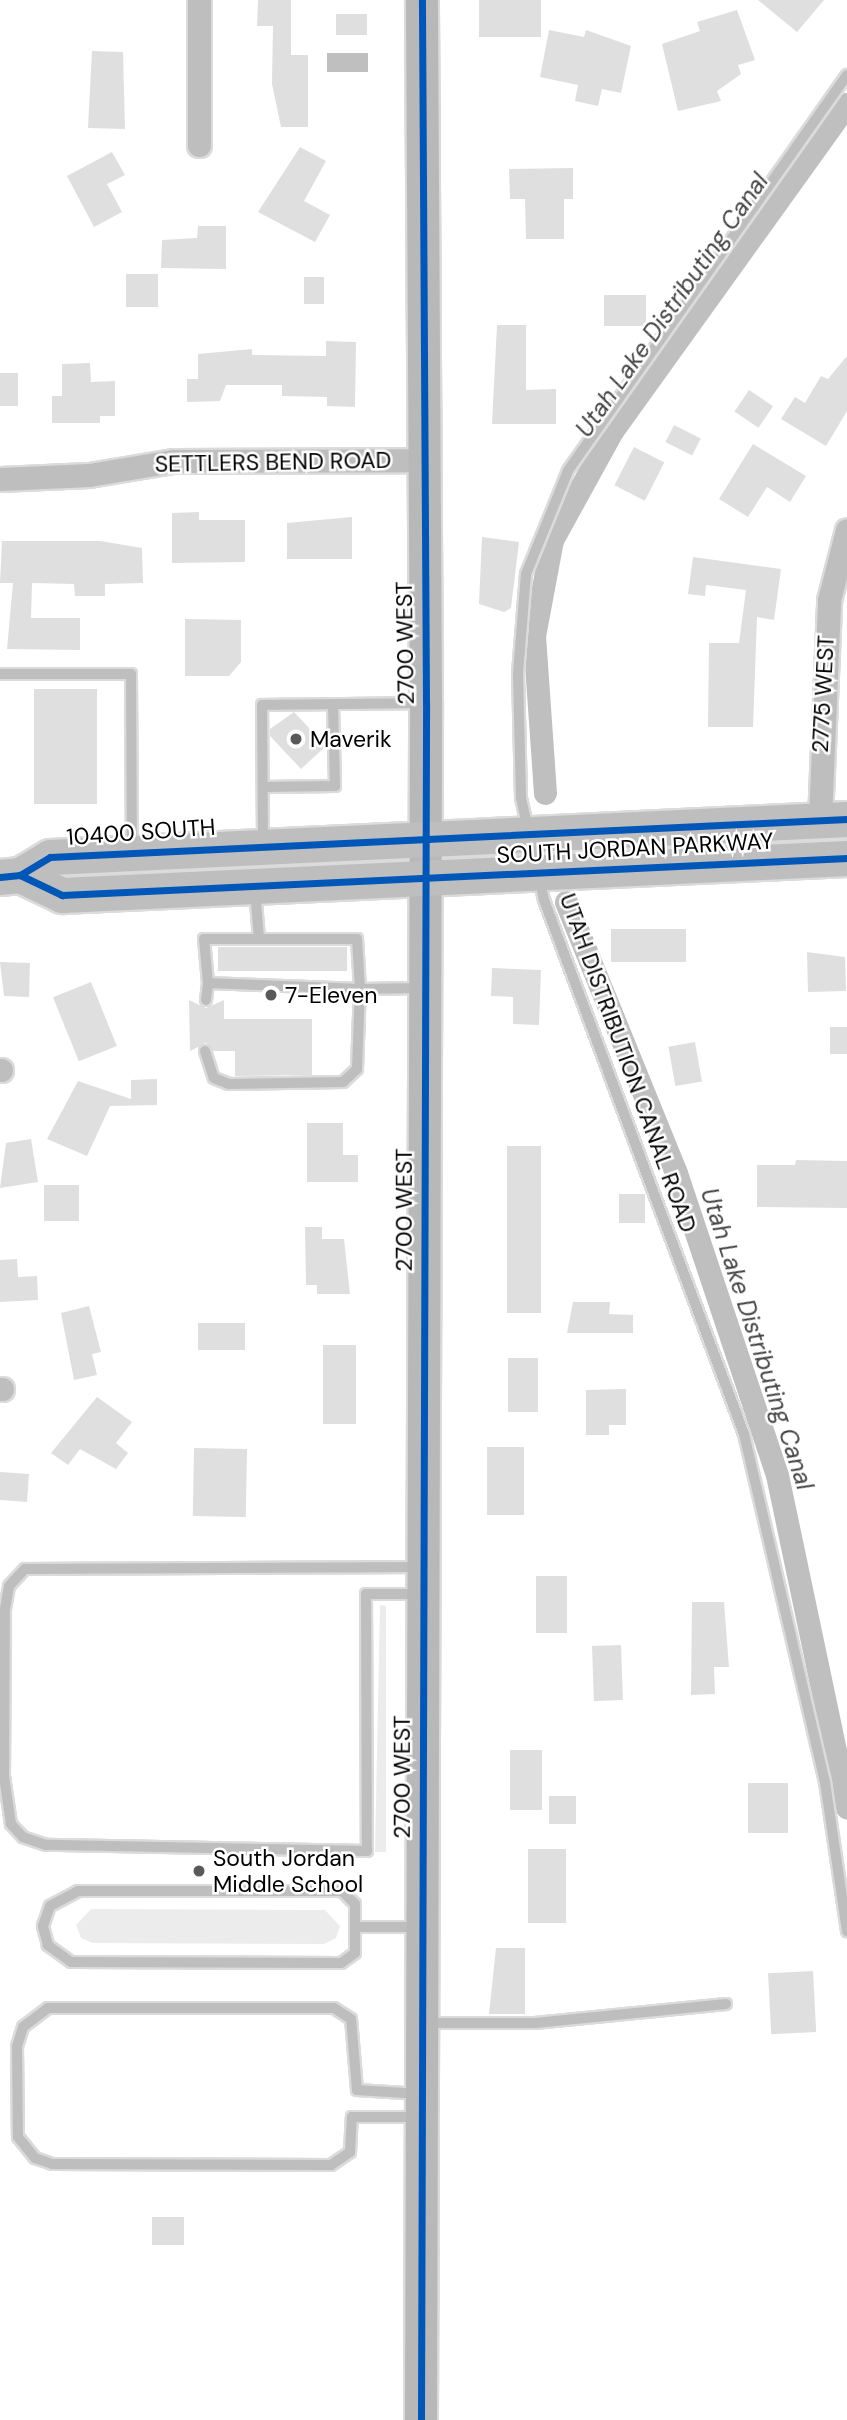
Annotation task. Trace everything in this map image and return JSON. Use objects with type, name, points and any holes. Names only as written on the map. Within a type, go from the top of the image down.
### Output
[{"type":"main road","name":"2700 WEST","points":[[421,2420],[420,2023],[426,837],[422,460],[422,0]]},
{"type":"main road","name":"SOUTH JORDAN PARKWAY","points":[[426,837],[833,819]]},
{"type":"main road","name":"10400 SOUTH","points":[[10,876],[50,857],[426,837]]},
{"type":"main road","name":"SOUTH JORDAN PARKWAY","points":[[425,878],[847,858]]},
{"type":"main road","name":"10400 SOUTH","points":[[10,876],[62,895],[425,878]]},
{"type":"street","points":[[198,0],[199,145]]},
{"type":"street","name":"SETTLERS BEND ROAD","points":[[0,479],[76,476],[173,461],[422,460]]},
{"type":"street","name":"2775 WEST","points":[[833,819],[829,600],[847,530]]},
{"type":"lane","name":"UTAH DISTRIBUTION CANAL ROAD","points":[[847,75],[568,471],[526,574],[518,674],[522,798],[538,872],[744,1434],[825,1782],[847,1931]]},
{"type":"lane","points":[[0,674],[131,674],[131,852]]},
{"type":"lane","points":[[263,844],[262,705],[426,703]]},
{"type":"lane","points":[[262,788],[335,786],[333,704]]},
{"type":"lane","points":[[254,886],[259,939]]},
{"type":"lane","points":[[205,1051],[214,1078],[229,1084],[328,1085],[343,1082],[357,1069],[360,989],[357,939],[204,939],[208,983],[206,1000]]},
{"type":"lane","points":[[208,983],[360,989],[425,988]]},
{"type":"lane","points":[[30,1566],[422,1581],[366,1594],[367,1851],[46,1845],[16,1832],[5,1805],[5,1609],[12,1582],[30,1566]]},
{"type":"lane","points":[[0,1577],[12,1582]]},
{"type":"lane","points":[[78,1891],[342,1891],[353,1900],[355,1927],[355,1953],[345,1963],[80,1963],[54,1953],[43,1926],[50,1906],[78,1891]]},
{"type":"lane","points":[[355,1927],[421,1927]]},
{"type":"lane","points":[[420,2023],[535,2023],[726,2004]]},
{"type":"lane","points":[[48,2008],[334,2008],[351,2019],[357,2090],[420,2106],[352,2117],[350,2152],[331,2165],[52,2164],[35,2158],[18,2137],[17,2047],[23,2027],[48,2008]]},
{"type":"shaded area","points":[[327,53],[368,53],[368,72],[327,72]]},
{"type":"shaded area","points":[[380,1605],[386,1606],[386,1852],[375,1852]]},
{"type":"shaded area","points":[[91,1909],[325,1910],[340,1926],[336,1938],[324,1944],[93,1943],[81,1938],[76,1925]]},
{"type":"building","points":[[258,0],[291,0],[291,55],[308,55],[308,127],[281,127],[272,84],[273,26],[257,26]]},
{"type":"building","points":[[479,0],[541,0],[541,37],[479,37]]},
{"type":"building","points":[[758,0],[824,0],[797,32]]},
{"type":"building","points":[[737,10],[755,60],[738,65],[741,74],[717,91],[721,101],[678,111],[662,44],[700,31],[697,22]]},
{"type":"building","points":[[336,14],[367,14],[367,35],[336,35]]},
{"type":"building","points":[[549,30],[584,37],[586,30],[631,46],[621,93],[602,89],[598,106],[575,101],[578,85],[540,77]]},
{"type":"building","points":[[92,51],[123,52],[125,129],[88,128]]},
{"type":"building","points":[[300,147],[326,161],[304,201],[330,215],[315,242],[258,212]]},
{"type":"building","points":[[112,152],[125,175],[107,184],[122,212],[94,227],[67,176]]},
{"type":"building","points":[[573,168],[573,199],[564,199],[564,239],[526,239],[525,199],[510,199],[509,169]]},
{"type":"building","points":[[198,226],[226,226],[226,269],[161,268],[162,240],[197,238]]},
{"type":"building","points":[[126,274],[158,274],[158,307],[126,307]]},
{"type":"building","points":[[304,277],[324,277],[324,304],[304,304]]},
{"type":"building","points":[[604,295],[646,295],[646,326],[604,326]]},
{"type":"building","points":[[497,325],[526,325],[526,390],[556,389],[556,424],[492,424]]},
{"type":"building","points":[[326,341],[356,342],[355,407],[327,406],[327,397],[282,396],[282,385],[226,385],[220,401],[187,402],[187,379],[198,379],[198,354],[252,349],[252,355],[326,356]]},
{"type":"building","points":[[847,356],[847,411],[826,446],[781,419],[795,397],[805,403],[821,376],[828,379]]},
{"type":"building","points":[[90,363],[91,382],[115,381],[115,416],[100,416],[100,423],[52,423],[52,396],[62,396],[62,364]]},
{"type":"building","points":[[0,373],[18,373],[18,406],[0,406]]},
{"type":"building","points":[[749,390],[773,406],[759,428],[734,412]]},
{"type":"building","points":[[674,425],[701,439],[692,456],[665,442]]},
{"type":"building","points":[[753,444],[806,476],[790,502],[767,487],[748,517],[719,499]]},
{"type":"building","points":[[634,447],[664,462],[645,501],[614,485]]},
{"type":"building","points":[[199,512],[199,520],[245,520],[245,562],[172,563],[172,513]]},
{"type":"building","points":[[352,517],[352,559],[287,559],[287,523]]},
{"type":"building","points":[[482,537],[519,542],[511,608],[504,612],[479,604]]},
{"type":"building","points":[[2,541],[100,541],[142,548],[143,583],[105,584],[105,596],[75,596],[74,584],[32,583],[31,618],[80,618],[80,650],[7,649],[13,583],[0,583]]},
{"type":"building","points":[[693,557],[781,569],[774,620],[757,617],[753,727],[708,727],[709,643],[739,643],[746,590],[706,585],[705,596],[688,594]]},
{"type":"building","points":[[185,619],[241,620],[241,662],[229,676],[185,676]]},
{"type":"building","points":[[34,689],[97,689],[97,804],[34,804]]},
{"type":"building","name":"Maverik","points":[[294,712],[326,746],[301,769],[270,736],[270,729]]},
{"type":"building","points":[[611,929],[686,929],[686,962],[611,962]]},
{"type":"building","points":[[218,947],[347,947],[347,971],[218,971]]},
{"type":"building","points":[[807,952],[845,957],[846,991],[808,992]]},
{"type":"building","points":[[0,962],[30,963],[29,997],[4,996]]},
{"type":"building","points":[[492,968],[541,970],[539,1025],[513,1024],[513,997],[491,996]]},
{"type":"building","points":[[91,982],[117,1046],[79,1061],[53,997]]},
{"type":"building","points":[[189,1000],[206,1008],[224,1000],[224,1019],[312,1019],[312,1075],[235,1076],[235,1051],[213,1051],[206,1043],[190,1051]]},
{"type":"building","points":[[830,1027],[847,1027],[847,1054],[830,1054]]},
{"type":"building","points":[[695,1042],[702,1081],[675,1086],[668,1047]]},
{"type":"building","points":[[157,1079],[157,1105],[110,1106],[87,1156],[47,1139],[78,1081],[131,1099],[131,1080]]},
{"type":"building","points":[[307,1123],[343,1123],[343,1155],[358,1155],[358,1182],[307,1182]]},
{"type":"building","points":[[31,1139],[38,1182],[0,1188],[6,1143]]},
{"type":"building","points":[[507,1146],[541,1146],[541,1313],[507,1313]]},
{"type":"building","points":[[796,1160],[847,1161],[847,1208],[757,1207],[757,1165],[795,1165]]},
{"type":"building","points":[[44,1185],[79,1185],[79,1221],[44,1221]]},
{"type":"building","points":[[619,1194],[645,1194],[645,1223],[619,1223]]},
{"type":"building","points":[[305,1227],[322,1227],[322,1239],[344,1239],[350,1294],[317,1294],[317,1285],[306,1285]]},
{"type":"building","points":[[17,1259],[18,1277],[37,1276],[38,1300],[0,1302],[0,1260]]},
{"type":"building","points":[[573,1302],[610,1302],[609,1314],[633,1315],[633,1333],[567,1333]]},
{"type":"building","points":[[89,1306],[101,1352],[92,1354],[97,1375],[74,1380],[61,1313]]},
{"type":"building","points":[[198,1323],[245,1323],[245,1350],[198,1350]]},
{"type":"building","points":[[323,1345],[356,1345],[356,1424],[323,1424]]},
{"type":"building","points":[[508,1358],[538,1358],[538,1412],[508,1412]]},
{"type":"building","points":[[626,1389],[626,1425],[609,1425],[609,1435],[586,1435],[586,1390]]},
{"type":"building","points":[[97,1397],[132,1422],[116,1443],[128,1453],[116,1469],[80,1449],[68,1465],[51,1453]]},
{"type":"building","points":[[487,1447],[524,1447],[524,1515],[487,1515]]},
{"type":"building","points":[[194,1448],[247,1449],[246,1517],[193,1516]]},
{"type":"building","points":[[0,1472],[29,1474],[27,1502],[0,1500]]},
{"type":"building","points":[[536,1576],[567,1576],[567,1633],[536,1633]]},
{"type":"building","points":[[692,1602],[724,1602],[729,1667],[714,1667],[715,1694],[691,1695]]},
{"type":"building","points":[[621,1645],[623,1700],[594,1701],[592,1646]]},
{"type":"building","points":[[510,1750],[542,1750],[542,1810],[510,1810]]},
{"type":"building","points":[[748,1783],[788,1783],[788,1833],[748,1833]]},
{"type":"building","points":[[549,1796],[576,1796],[576,1824],[549,1824]]},
{"type":"building","points":[[528,1849],[566,1849],[566,1923],[528,1923]]},
{"type":"building","points":[[496,1948],[525,1948],[525,2014],[489,2014]]},
{"type":"building","points":[[813,1971],[816,2032],[771,2034],[768,1973]]},
{"type":"building","points":[[152,2217],[184,2217],[184,2245],[152,2245]]},
{"type":"waterway","name":"Utah Lake Distributing Canal","points":[[545,793],[534,636],[552,540],[612,431],[847,104]]},
{"type":"waterway","name":"Utah Lake Distributing Canal","points":[[566,902],[676,1173],[777,1475],[847,1808]]},
{"type":"cycle path","points":[[421,2420],[426,703],[422,0]]},
{"type":"cycle path","points":[[0,877],[20,875],[50,857],[847,819]]},
{"type":"cycle path","points":[[20,875],[62,895],[847,858]]},
{"type":"place","name":"Maverik","points":[[296,739]]},
{"type":"place","name":"7-Eleven","points":[[271,995]]},
{"type":"place","name":"South Jordan Middle School","points":[[199,1871]]}]
